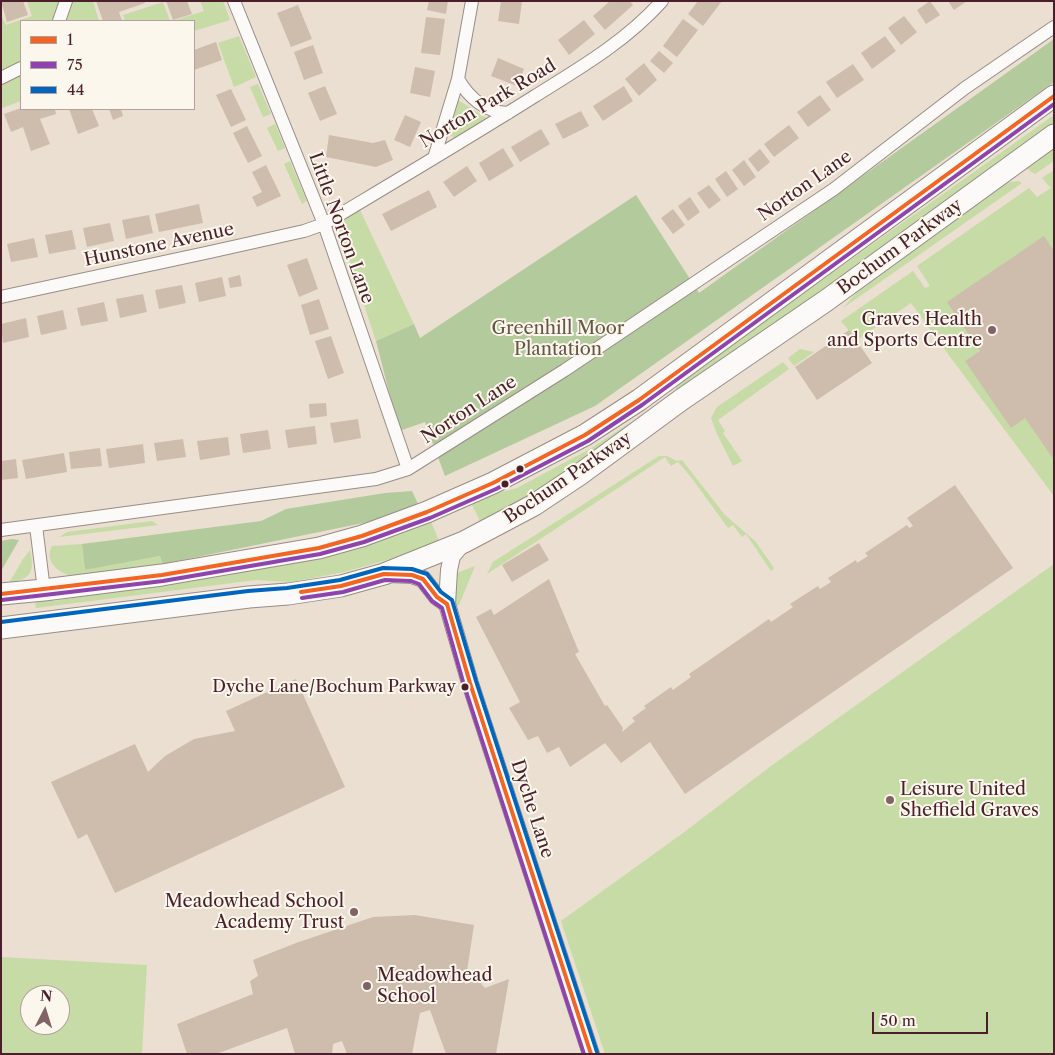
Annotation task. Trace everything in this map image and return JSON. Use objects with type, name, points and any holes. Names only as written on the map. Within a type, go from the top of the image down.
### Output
[{"type":"highway","name":"Bochum Parkway","points":[[1,594],[162,575],[319,548],[362,536],[426,512],[493,483],[585,435],[639,400],[1054,96]]},
{"type":"highway","name":"Bochum Parkway","points":[[1,628],[341,586],[384,574],[464,542],[534,505],[579,475],[662,413],[828,300],[1054,135]]},
{"type":"street","points":[[59,20],[66,1]]},
{"type":"street","name":"Little Norton Lane","points":[[234,1],[324,224],[408,469]]},
{"type":"street","points":[[434,158],[458,79],[472,1]]},
{"type":"street","name":"Norton Park Road","points":[[324,224],[609,50],[662,1]]},
{"type":"street","name":"Norton Lane","points":[[1,530],[376,479],[408,469],[565,370],[826,194],[965,88],[1054,27]]},
{"type":"street","points":[[1,78],[20,69]]},
{"type":"street","points":[[458,79],[465,90],[478,103],[494,111],[508,113]]},
{"type":"street","name":"Hunstone Avenue","points":[[1,297],[238,246],[304,231],[324,224]]},
{"type":"street","points":[[36,526],[44,590]]},
{"type":"street","name":"Dyche Lane","points":[[464,542],[452,556],[449,570],[447,604],[470,683],[591,1054]]},
{"type":"street","name":"Dyche Lane","points":[[384,574],[412,575],[423,579],[437,596],[447,604]]},
{"type":"green space","points":[[27,1],[93,1],[99,20],[20,20],[32,16]]},
{"type":"green space","points":[[200,1],[223,1],[230,20],[195,31],[195,20],[176,20],[204,11]]},
{"type":"green space","points":[[163,2],[170,20],[125,20],[123,15]]},
{"type":"green space","points":[[1,15],[6,25],[20,20],[20,101],[2,108]]},
{"type":"green space","points":[[239,36],[256,77],[234,87],[218,43]]},
{"type":"green space","name":"Greenhill Moor Plantation","points":[[1054,39],[1054,82],[595,406],[445,476],[425,422],[399,431],[376,341],[414,324],[420,338],[636,195],[699,293]]},
{"type":"green space","points":[[258,84],[271,114],[263,117],[250,87]]},
{"type":"green space","points":[[458,100],[488,119],[457,139],[448,134]]},
{"type":"green space","points":[[1054,115],[1054,128],[682,393],[676,391],[676,384]]},
{"type":"green space","points":[[275,124],[285,148],[278,151],[267,128]]},
{"type":"green space","points":[[1054,148],[1054,161],[1035,174],[1027,169],[1027,168]]},
{"type":"green space","points":[[290,161],[307,201],[302,204],[284,164]]},
{"type":"green space","name":"Graves Health and Sports Centre","points":[[1054,170],[1054,496],[911,303],[857,340],[841,321],[913,271],[925,288],[930,286],[917,266],[1029,188],[1037,197],[1051,188],[1042,178]]},
{"type":"green space","points":[[1019,181],[1022,183],[843,308],[864,284],[1003,183]]},
{"type":"green space","points":[[359,208],[414,324],[376,341],[338,226]]},
{"type":"green space","points":[[800,349],[814,352],[794,366],[788,358]]},
{"type":"green space","points":[[783,362],[789,369],[718,420],[725,431],[723,433],[742,461],[733,466],[711,418],[717,407]]},
{"type":"green space","points":[[656,406],[657,410],[519,504],[481,523],[471,503],[487,496],[517,488],[588,450]]},
{"type":"green space","points":[[659,456],[667,456],[677,461],[682,460],[725,515],[755,541],[774,568],[771,571],[746,534],[742,537],[733,525],[728,528],[678,462],[671,466],[665,457],[487,574],[493,562]]},
{"type":"green space","points":[[412,491],[418,504],[368,522],[163,564],[160,556],[85,570],[82,544],[261,521],[286,509],[385,493]]},
{"type":"green space","points":[[430,519],[439,541],[390,559],[344,572],[291,582],[256,580],[36,608],[35,599],[54,601],[258,567]]},
{"type":"green space","points":[[152,521],[158,525],[59,537],[67,532]]},
{"type":"green space","points":[[19,540],[1,571],[1,541]]},
{"type":"green space","points":[[82,544],[85,570],[160,556],[163,564],[75,577],[55,567],[50,558],[52,546]]},
{"type":"green space","points":[[30,550],[32,564],[30,573],[27,577],[9,583],[23,559]]},
{"type":"green space","name":"Leisure United Sheffield Graves","points":[[1054,564],[1054,1054],[605,1054],[561,921],[683,833],[771,766]]},
{"type":"green space","points":[[475,566],[459,605],[456,606],[454,588],[457,573]]},
{"type":"green space","points":[[1,957],[147,965],[142,1054],[1,1054]]},
{"type":"building","points":[[1,1],[23,1],[28,15],[7,22]]},
{"type":"building","points":[[96,1],[144,1],[145,3],[119,12],[122,20],[103,20]]},
{"type":"building","points":[[166,1],[187,1],[192,14],[173,20]]},
{"type":"building","points":[[429,1],[448,1],[446,14],[427,10]]},
{"type":"building","points":[[501,1],[522,1],[519,24],[498,21]]},
{"type":"building","points":[[610,1],[630,1],[633,5],[605,30],[593,16]]},
{"type":"building","points":[[698,1],[722,1],[703,26],[688,14]]},
{"type":"building","points":[[930,1],[940,15],[926,24],[917,10]]},
{"type":"building","points":[[948,1],[967,1],[954,10]]},
{"type":"building","points":[[298,5],[312,39],[291,47],[277,13]]},
{"type":"building","points":[[904,16],[917,32],[901,45],[888,28]]},
{"type":"building","points":[[426,17],[445,19],[440,55],[421,53]]},
{"type":"building","points":[[683,19],[698,30],[677,57],[663,46]]},
{"type":"building","points":[[584,20],[595,34],[569,55],[558,40]]},
{"type":"building","points":[[885,36],[896,51],[872,69],[861,53]]},
{"type":"building","points":[[216,42],[222,60],[195,70],[195,50]]},
{"type":"building","points":[[313,45],[323,73],[304,80],[294,52]]},
{"type":"building","points":[[659,51],[673,63],[664,73],[650,61]]},
{"type":"building","points":[[498,58],[524,69],[517,86],[491,76]]},
{"type":"building","points":[[644,63],[657,80],[639,96],[625,79]]},
{"type":"building","points":[[853,64],[864,80],[837,98],[826,82]]},
{"type":"building","points":[[415,67],[435,71],[430,97],[410,93]]},
{"type":"building","points":[[325,86],[337,114],[320,121],[308,93]]},
{"type":"building","points":[[624,86],[633,101],[603,121],[593,106]]},
{"type":"building","points":[[231,89],[246,120],[231,127],[216,95]]},
{"type":"building","points":[[820,95],[831,110],[808,127],[797,112]]},
{"type":"building","points":[[20,108],[20,110],[55,110],[56,114],[40,119],[50,144],[31,151],[23,127],[11,132],[4,114]]},
{"type":"building","points":[[69,110],[92,110],[99,126],[78,134]]},
{"type":"building","points":[[109,110],[121,110],[123,116],[113,120]]},
{"type":"building","points":[[581,111],[589,126],[563,139],[555,124]]},
{"type":"building","points":[[405,115],[421,122],[410,147],[394,140]]},
{"type":"building","points":[[789,125],[799,138],[774,157],[764,144]]},
{"type":"building","points":[[247,126],[262,156],[248,163],[233,133]]},
{"type":"building","points":[[541,129],[550,144],[520,162],[511,147]]},
{"type":"building","points":[[329,135],[373,143],[385,140],[393,160],[376,167],[326,157]]},
{"type":"building","points":[[503,148],[514,166],[489,181],[479,163]]},
{"type":"building","points":[[760,149],[770,162],[758,172],[748,159]]},
{"type":"building","points":[[744,160],[756,177],[744,186],[732,170]]},
{"type":"building","points":[[266,165],[281,196],[257,207],[252,197],[262,192],[252,172]]},
{"type":"building","points":[[467,166],[477,181],[454,197],[443,182]]},
{"type":"building","points":[[726,171],[738,189],[727,197],[715,179]]},
{"type":"building","points":[[709,185],[721,200],[709,209],[697,193]]},
{"type":"building","points":[[429,190],[437,207],[391,231],[382,214]]},
{"type":"building","points":[[690,197],[700,212],[688,221],[678,206]]},
{"type":"building","points":[[199,204],[203,223],[159,232],[155,214]]},
{"type":"building","points":[[673,209],[685,225],[673,234],[661,218]]},
{"type":"building","points":[[149,215],[153,233],[126,239],[122,220]]},
{"type":"building","points":[[110,223],[114,241],[87,247],[83,228]]},
{"type":"building","points":[[72,230],[76,249],[49,254],[45,235]]},
{"type":"building","points":[[1044,236],[1054,251],[1054,460],[1025,418],[1011,428],[965,361],[980,351],[947,302]]},
{"type":"building","points":[[34,238],[38,257],[11,262],[7,244]]},
{"type":"building","points":[[307,258],[318,289],[299,297],[287,265]]},
{"type":"building","points":[[240,275],[242,286],[230,288],[228,278]]},
{"type":"building","points":[[222,277],[226,296],[199,302],[195,283]]},
{"type":"building","points":[[182,285],[186,303],[159,309],[155,290]]},
{"type":"building","points":[[143,294],[147,312],[120,318],[116,299]]},
{"type":"building","points":[[319,299],[329,329],[310,335],[301,305]]},
{"type":"building","points":[[104,302],[108,321],[81,326],[77,308]]},
{"type":"building","points":[[63,310],[67,329],[41,335],[37,316]]},
{"type":"building","points":[[26,318],[29,337],[3,343],[1,324]]},
{"type":"building","points":[[849,330],[872,363],[817,400],[795,367]]},
{"type":"building","points":[[331,336],[344,373],[328,379],[315,341]]},
{"type":"building","points":[[326,403],[327,416],[310,418],[309,404]]},
{"type":"building","points":[[358,419],[361,438],[334,443],[330,423]]},
{"type":"building","points":[[315,426],[317,444],[288,448],[285,430]]},
{"type":"building","points":[[268,430],[271,449],[243,453],[240,434]]},
{"type":"building","points":[[228,437],[230,455],[200,460],[197,441]]},
{"type":"building","points":[[183,439],[186,457],[157,461],[154,443]]},
{"type":"building","points":[[143,444],[145,463],[109,468],[106,449]]},
{"type":"building","points":[[100,448],[102,466],[71,469],[69,452]]},
{"type":"building","points":[[64,453],[67,472],[26,479],[22,460]]},
{"type":"building","points":[[16,459],[18,478],[1,480],[1,461]]},
{"type":"building","points":[[955,485],[1013,568],[685,794],[650,742],[621,763],[605,743],[570,767],[559,747],[547,753],[538,736],[528,740],[509,708],[520,702],[476,617],[491,609],[494,615],[549,579],[579,652],[575,654],[605,706],[607,705],[623,728],[622,732],[635,721],[632,718],[646,708],[644,706],[671,687],[673,690],[691,677],[689,674],[769,619],[771,622],[793,607],[790,604],[818,586],[820,589],[831,582],[828,578],[856,560],[857,563],[868,556],[865,553],[907,525],[909,528],[913,526],[907,518]]},
{"type":"building","points":[[539,543],[549,560],[512,582],[502,565]]},
{"type":"building","points":[[296,679],[345,787],[115,893],[87,834],[78,839],[51,782],[135,744],[148,772],[165,756],[194,739],[235,731],[226,711]]},
{"type":"building","name":"Meadowhead School","points":[[415,915],[474,925],[465,984],[478,980],[485,988],[509,979],[496,1054],[446,1054],[430,1010],[420,1013],[412,1054],[347,1054],[342,1041],[333,1044],[332,1054],[295,1054],[287,1028],[216,1054],[187,1054],[177,1024],[253,994],[250,981],[258,976],[253,960],[373,917]]},
{"type":"transit line","name":"1","points":[[1,594],[162,575],[319,548],[362,536],[427,512],[493,483],[585,435],[639,400],[1054,96]]},
{"type":"transit line","name":"75","points":[[2,600],[163,581],[320,554],[364,542],[430,518],[496,489],[588,441],[642,405],[1054,104]]},
{"type":"transit line","name":"44","points":[[1,622],[248,591],[287,588],[340,580],[383,568],[412,569],[427,574],[441,592],[452,600],[476,681],[597,1052]]},
{"type":"transit line","name":"1","points":[[301,592],[341,586],[384,574],[412,575],[423,579],[437,597],[447,604],[470,683],[591,1054]]},
{"type":"transit line","name":"75","points":[[302,598],[343,592],[385,580],[411,581],[419,584],[432,601],[442,608],[464,685],[584,1054]]},
{"type":"place","name":"Graves Health and Sports Centre","points":[[992,330]]},
{"type":"place","name":"Dyche Lane/Bochum Parkway","points":[[465,687]]},
{"type":"place","name":"Leisure United Sheffield Graves","points":[[890,800]]},
{"type":"place","name":"Meadowhead School Academy Trust","points":[[354,912]]},
{"type":"place","name":"Meadowhead School","points":[[367,986]]}]
